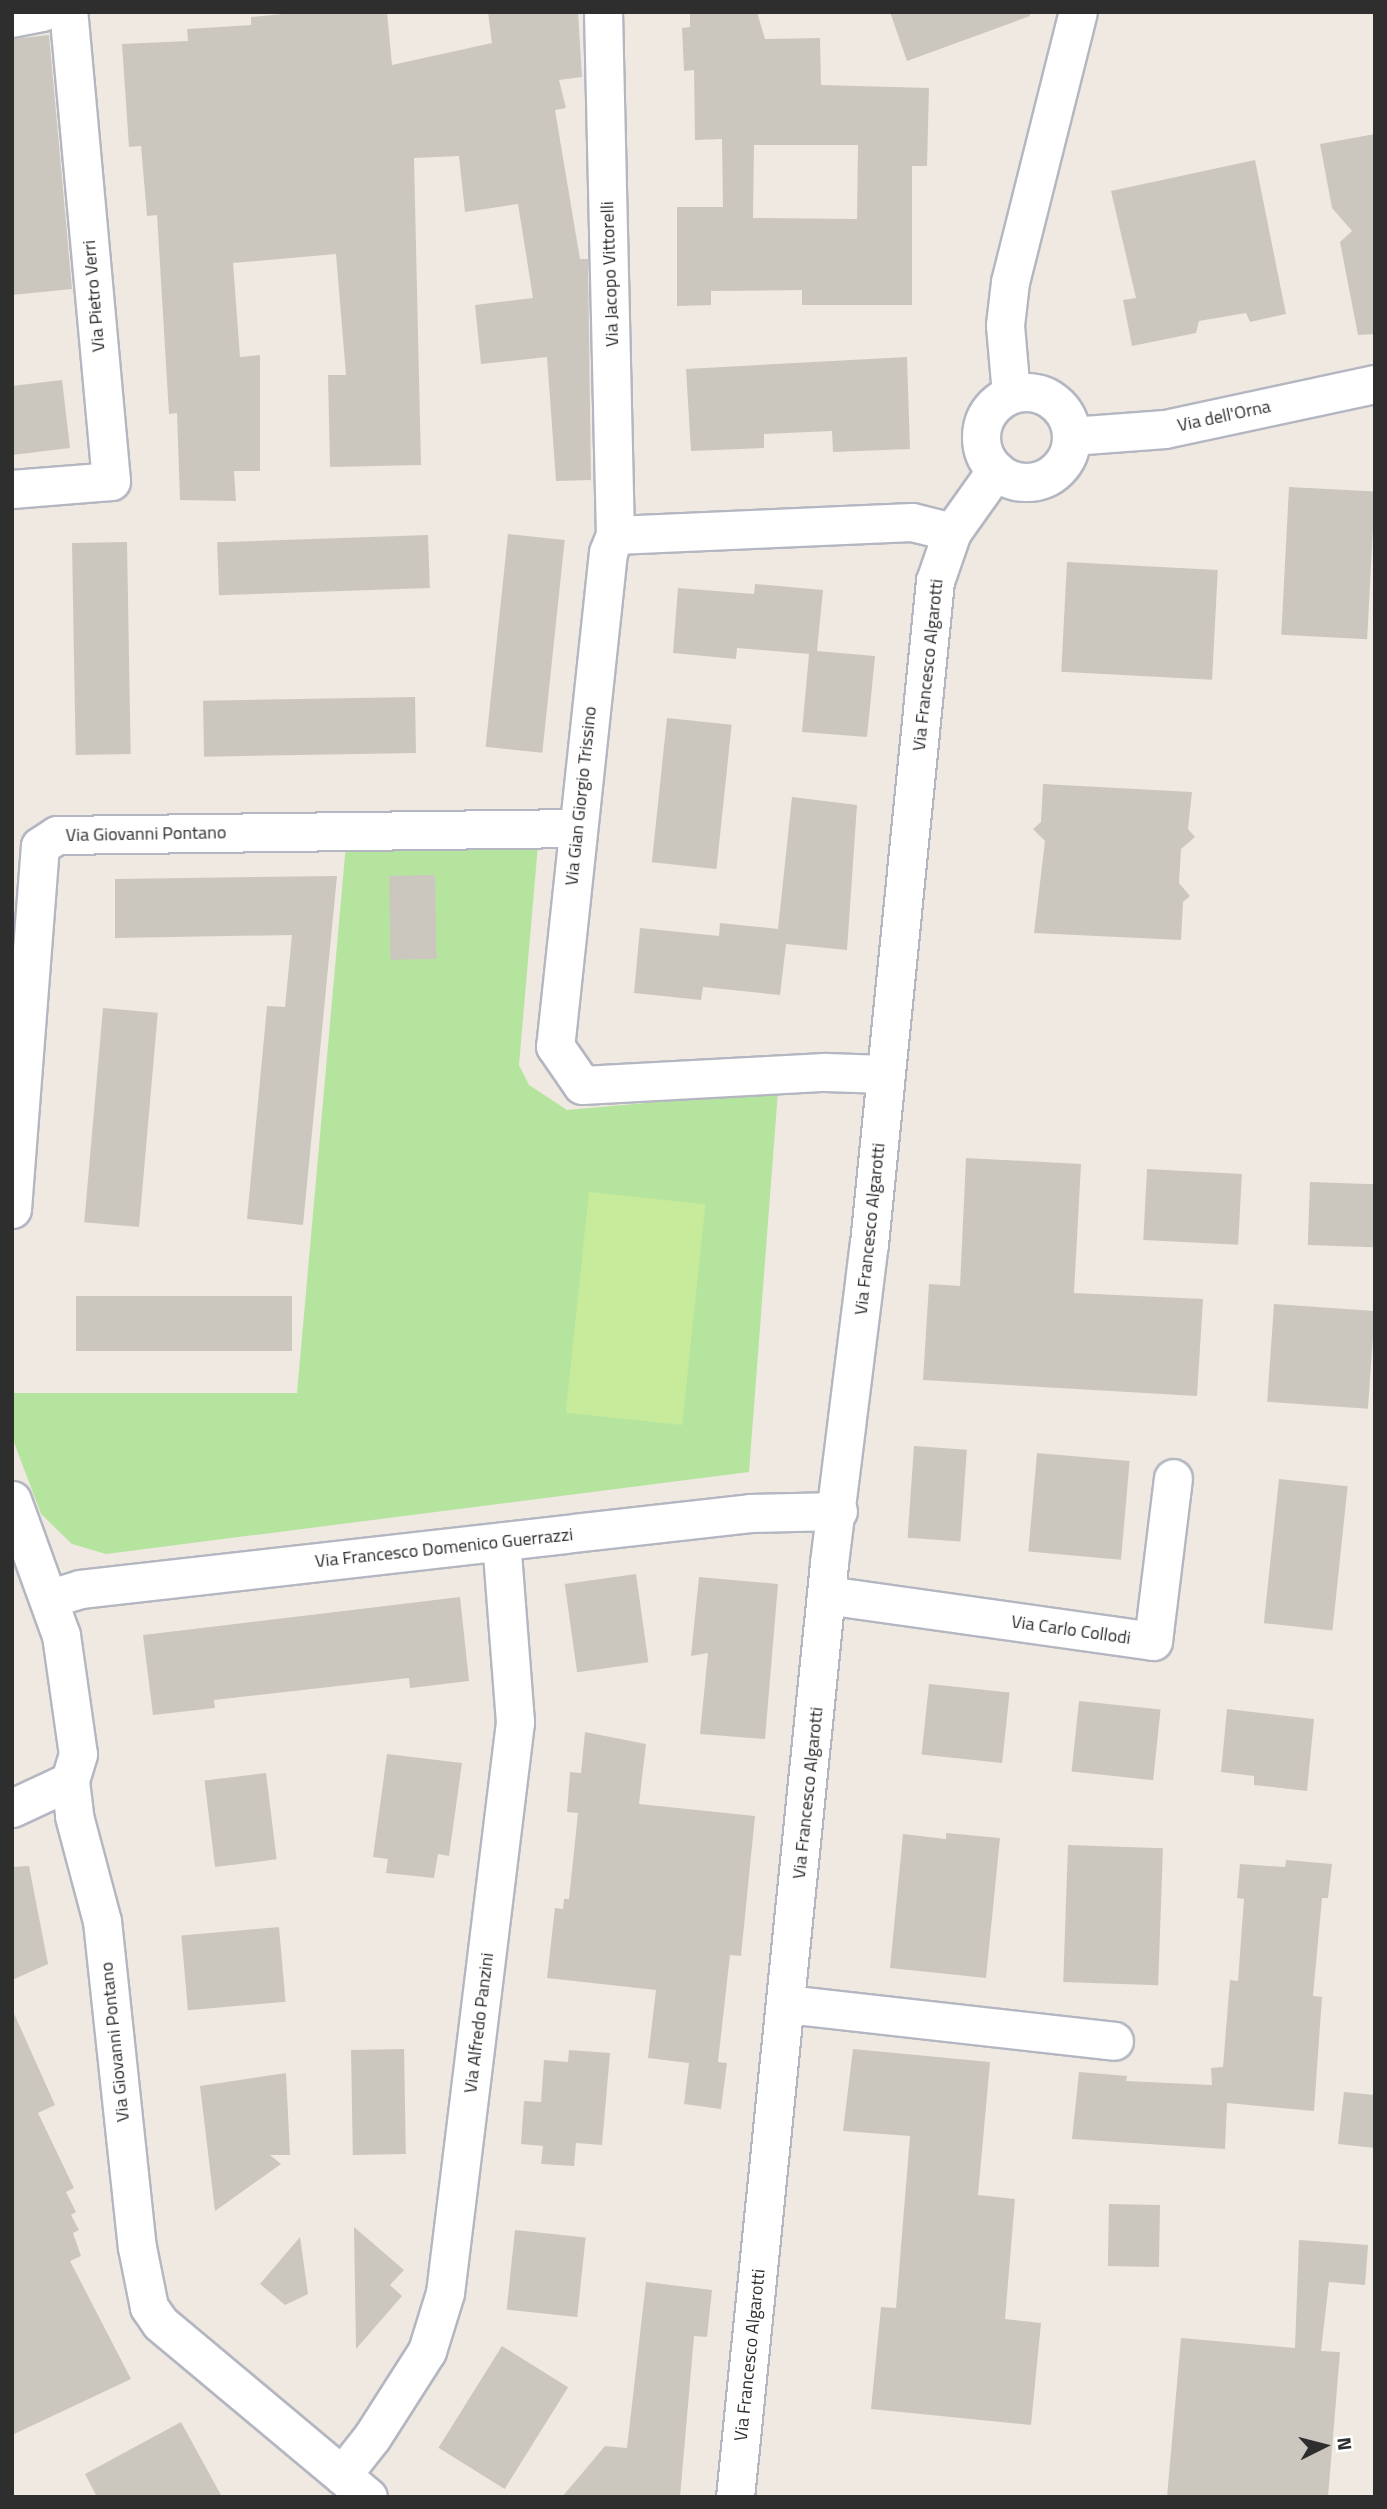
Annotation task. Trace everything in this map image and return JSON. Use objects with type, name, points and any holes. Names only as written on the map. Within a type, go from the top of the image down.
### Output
[{"type":"street","points":[[12,18],[42,12]]},
{"type":"street","name":"Via Pietro Verri","points":[[12,489],[111,481],[68,12]]},
{"type":"street","name":"Via Jacopo Vittorelli","points":[[603,12],[615,535]]},
{"type":"street","points":[[1011,394],[1004,325],[1010,282],[1078,12]]},
{"type":"street","name":"Via dell'Orna","points":[[1071,436],[1165,429],[1375,384]]},
{"type":"street","points":[[1011,394],[1045,396],[1068,420],[1071,436],[1059,468],[1044,478],[1010,479],[996,470],[985,455],[983,428],[995,404],[1011,394]]},
{"type":"street","name":"Via Francesco Algarotti","points":[[735,2497],[826,1595],[838,1511],[886,1074],[933,593],[952,532],[996,470]]},
{"type":"street","points":[[615,535],[912,522],[952,532]]},
{"type":"street","name":"Via Gian Giorgio Trissino","points":[[615,535],[608,552],[555,1046],[582,1085],[825,1072],[886,1074]]},
{"type":"street","name":"Via Giovanni Pontano","points":[[12,1209],[40,846],[57,835],[578,828]]},
{"type":"street","name":"Via Carlo Collodi","points":[[826,1595],[1153,1641],[1172,1478]]},
{"type":"street","name":"Via Giovanni Pontano","points":[[12,1500],[51,1598],[61,1635],[78,1754],[70,1782],[79,1850],[102,1921],[137,2247],[149,2306],[160,2323],[355,2486]]},
{"type":"street","name":"Via Francesco Domenico Guerrazzi","points":[[51,1598],[80,1589],[750,1513],[838,1511]]},
{"type":"street","name":"Via Alfredo Panzini","points":[[355,2486],[372,2437],[426,2351],[445,2294],[515,1722],[501,1542]]},
{"type":"street","points":[[12,1808],[70,1782]]},
{"type":"street","points":[[786,2004],[1114,2040]]},
{"type":"green space","points":[[346,844],[538,845],[519,1065],[529,1085],[567,1110],[778,1091],[749,1472],[106,1554],[72,1544],[41,1514],[12,1437],[12,1393],[297,1393]]},
{"type":"green space","points":[[589,1192],[705,1204],[682,1425],[566,1413]]},
{"type":"building","points":[[305,12],[387,12],[392,65],[492,43],[488,12],[578,12],[582,77],[559,80],[566,108],[555,110],[580,259],[588,259],[591,480],[556,481],[547,357],[481,364],[475,305],[533,298],[518,204],[465,212],[459,156],[414,158],[421,465],[330,467],[328,375],[346,375],[336,254],[233,263],[240,357],[260,355],[260,471],[234,471],[236,501],[180,500],[177,413],[169,414],[157,215],[147,216],[141,146],[129,147],[122,44],[188,41],[187,29],[251,25],[251,17]]},
{"type":"building","points":[[690,12],[757,12],[765,39],[820,38],[821,85],[929,88],[927,166],[912,166],[912,305],[802,305],[802,290],[711,291],[711,305],[677,306],[677,207],[723,207],[722,139],[695,140],[694,70],[684,71],[682,28],[690,27]],"holes":[[[754,145],[858,145],[857,219],[753,218]]]},
{"type":"building","points":[[890,12],[1029,12],[1030,16],[907,61]]},
{"type":"building","points":[[49,35],[72,289],[12,295],[12,39]]},
{"type":"building","points":[[1375,134],[1375,334],[1358,335],[1340,242],[1352,231],[1332,208],[1320,144]]},
{"type":"building","points":[[1255,160],[1286,314],[1250,322],[1246,313],[1199,321],[1196,333],[1132,346],[1123,300],[1136,298],[1111,191]]},
{"type":"building","points":[[907,357],[910,449],[833,452],[832,431],[764,434],[764,448],[691,451],[686,369]]},
{"type":"building","points":[[62,380],[70,448],[12,455],[12,386]]},
{"type":"building","points":[[1289,487],[1375,492],[1367,639],[1281,635]]},
{"type":"building","points":[[508,534],[565,540],[542,753],[486,747]]},
{"type":"building","points":[[428,535],[430,588],[219,595],[217,542]]},
{"type":"building","points":[[127,542],[131,754],[76,755],[72,543]]},
{"type":"building","points":[[1067,562],[1218,570],[1212,680],[1061,672]]},
{"type":"building","points":[[755,584],[823,590],[817,651],[875,656],[867,737],[802,732],[809,654],[737,648],[736,659],[673,653],[678,588],[754,594]]},
{"type":"building","points":[[415,697],[416,753],[204,757],[203,701]]},
{"type":"building","points":[[667,718],[732,725],[716,869],[652,862]]},
{"type":"building","points":[[1043,784],[1192,792],[1188,829],[1195,837],[1181,849],[1179,883],[1190,896],[1183,902],[1181,940],[1034,933],[1045,841],[1033,829],[1041,822]]},
{"type":"building","points":[[792,797],[857,805],[847,950],[786,944],[780,995],[703,987],[701,1000],[634,993],[640,928],[719,936],[720,923],[778,929]]},
{"type":"building","points":[[435,875],[436,959],[390,960],[389,876]]},
{"type":"building","points":[[337,876],[303,1225],[247,1219],[267,1006],[285,1007],[292,935],[115,938],[115,879]]},
{"type":"building","points":[[103,1008],[158,1013],[139,1227],[84,1222]]},
{"type":"building","points":[[966,1158],[1081,1164],[1074,1293],[1203,1299],[1197,1396],[923,1380],[929,1284],[960,1286]]},
{"type":"building","points":[[1147,1169],[1242,1174],[1238,1245],[1143,1240]]},
{"type":"building","points":[[1310,1182],[1375,1184],[1373,1247],[1308,1245]]},
{"type":"building","points":[[76,1296],[292,1296],[292,1351],[76,1351]]},
{"type":"building","points":[[1274,1304],[1375,1311],[1368,1409],[1267,1402]]},
{"type":"building","points":[[914,1446],[967,1450],[960,1541],[908,1538]]},
{"type":"building","points":[[1037,1453],[1130,1461],[1121,1560],[1028,1552]]},
{"type":"building","points":[[1279,1479],[1348,1486],[1332,1630],[1264,1623]]},
{"type":"building","points":[[636,1574],[648,1662],[577,1672],[565,1584]]},
{"type":"building","points":[[699,1577],[778,1584],[765,1739],[700,1734],[708,1653],[691,1656]]},
{"type":"building","points":[[460,1597],[469,1681],[410,1688],[409,1678],[214,1700],[215,1708],[153,1715],[143,1635]]},
{"type":"building","points":[[929,1684],[1010,1692],[1002,1763],[922,1755]]},
{"type":"building","points":[[1079,1701],[1161,1710],[1153,1780],[1072,1772]]},
{"type":"building","points":[[1227,1709],[1314,1719],[1307,1791],[1254,1785],[1254,1776],[1221,1772]]},
{"type":"building","points":[[585,1732],[646,1744],[639,1804],[755,1816],[741,1956],[730,1955],[718,2062],[727,2063],[721,2109],[684,2104],[689,2063],[648,2058],[656,1990],[547,1978],[555,1908],[563,1909],[564,1899],[569,1899],[578,1813],[567,1812],[570,1772],[581,1773]]},
{"type":"building","points":[[387,1754],[462,1763],[449,1856],[438,1854],[434,1878],[386,1873],[388,1859],[373,1857]]},
{"type":"building","points":[[266,1773],[277,1859],[215,1867],[204,1781]]},
{"type":"building","points":[[946,1833],[1000,1838],[986,1978],[890,1968],[903,1834],[946,1839]]},
{"type":"building","points":[[1068,1845],[1163,1848],[1158,1985],[1063,1982]]},
{"type":"building","points":[[1286,1860],[1332,1864],[1328,1898],[1322,1898],[1313,1996],[1322,1997],[1314,2111],[1227,2103],[1225,2149],[1072,2139],[1079,2072],[1127,2076],[1126,2081],[1212,2085],[1211,2068],[1223,2067],[1230,1980],[1238,1981],[1244,1899],[1237,1898],[1240,1864],[1285,1867]]},
{"type":"building","points":[[29,1866],[48,1964],[12,1980],[12,1867]]},
{"type":"building","points":[[279,1927],[286,2002],[188,2010],[181,1936]]},
{"type":"building","points":[[12,2009],[55,2105],[38,2113],[74,2188],[66,2192],[76,2212],[71,2215],[79,2230],[73,2233],[81,2256],[70,2261],[131,2379],[12,2435]]},
{"type":"building","points":[[404,2049],[406,2154],[353,2155],[351,2050]]},
{"type":"building","points":[[853,2049],[990,2062],[978,2195],[1015,2199],[1005,2319],[1041,2323],[1031,2425],[871,2409],[881,2307],[896,2308],[910,2136],[843,2131]]},
{"type":"building","points":[[569,2050],[610,2053],[602,2145],[576,2143],[574,2166],[541,2164],[543,2146],[521,2144],[524,2101],[541,2102],[544,2060],[568,2062]]},
{"type":"building","points":[[286,2073],[290,2155],[270,2155],[281,2164],[215,2211],[200,2086]]},
{"type":"building","points":[[1344,2092],[1375,2095],[1375,2148],[1338,2144]]},
{"type":"building","points":[[1109,2204],[1160,2205],[1159,2267],[1108,2266]]},
{"type":"building","points":[[354,2227],[404,2270],[390,2285],[402,2296],[356,2349]]},
{"type":"building","points":[[515,2230],[586,2237],[577,2317],[507,2310]]},
{"type":"building","points":[[300,2237],[308,2294],[285,2305],[260,2284]]},
{"type":"building","points":[[1299,2240],[1368,2245],[1365,2285],[1329,2282],[1321,2351],[1340,2352],[1328,2497],[1167,2497],[1181,2338],[1295,2348]]},
{"type":"building","points":[[646,2282],[712,2290],[707,2337],[694,2336],[680,2497],[562,2497],[605,2446],[627,2448]]},
{"type":"building","points":[[502,2346],[568,2387],[505,2489],[438,2448]]},
{"type":"building","points":[[181,2422],[222,2497],[97,2497],[85,2474]]}]
